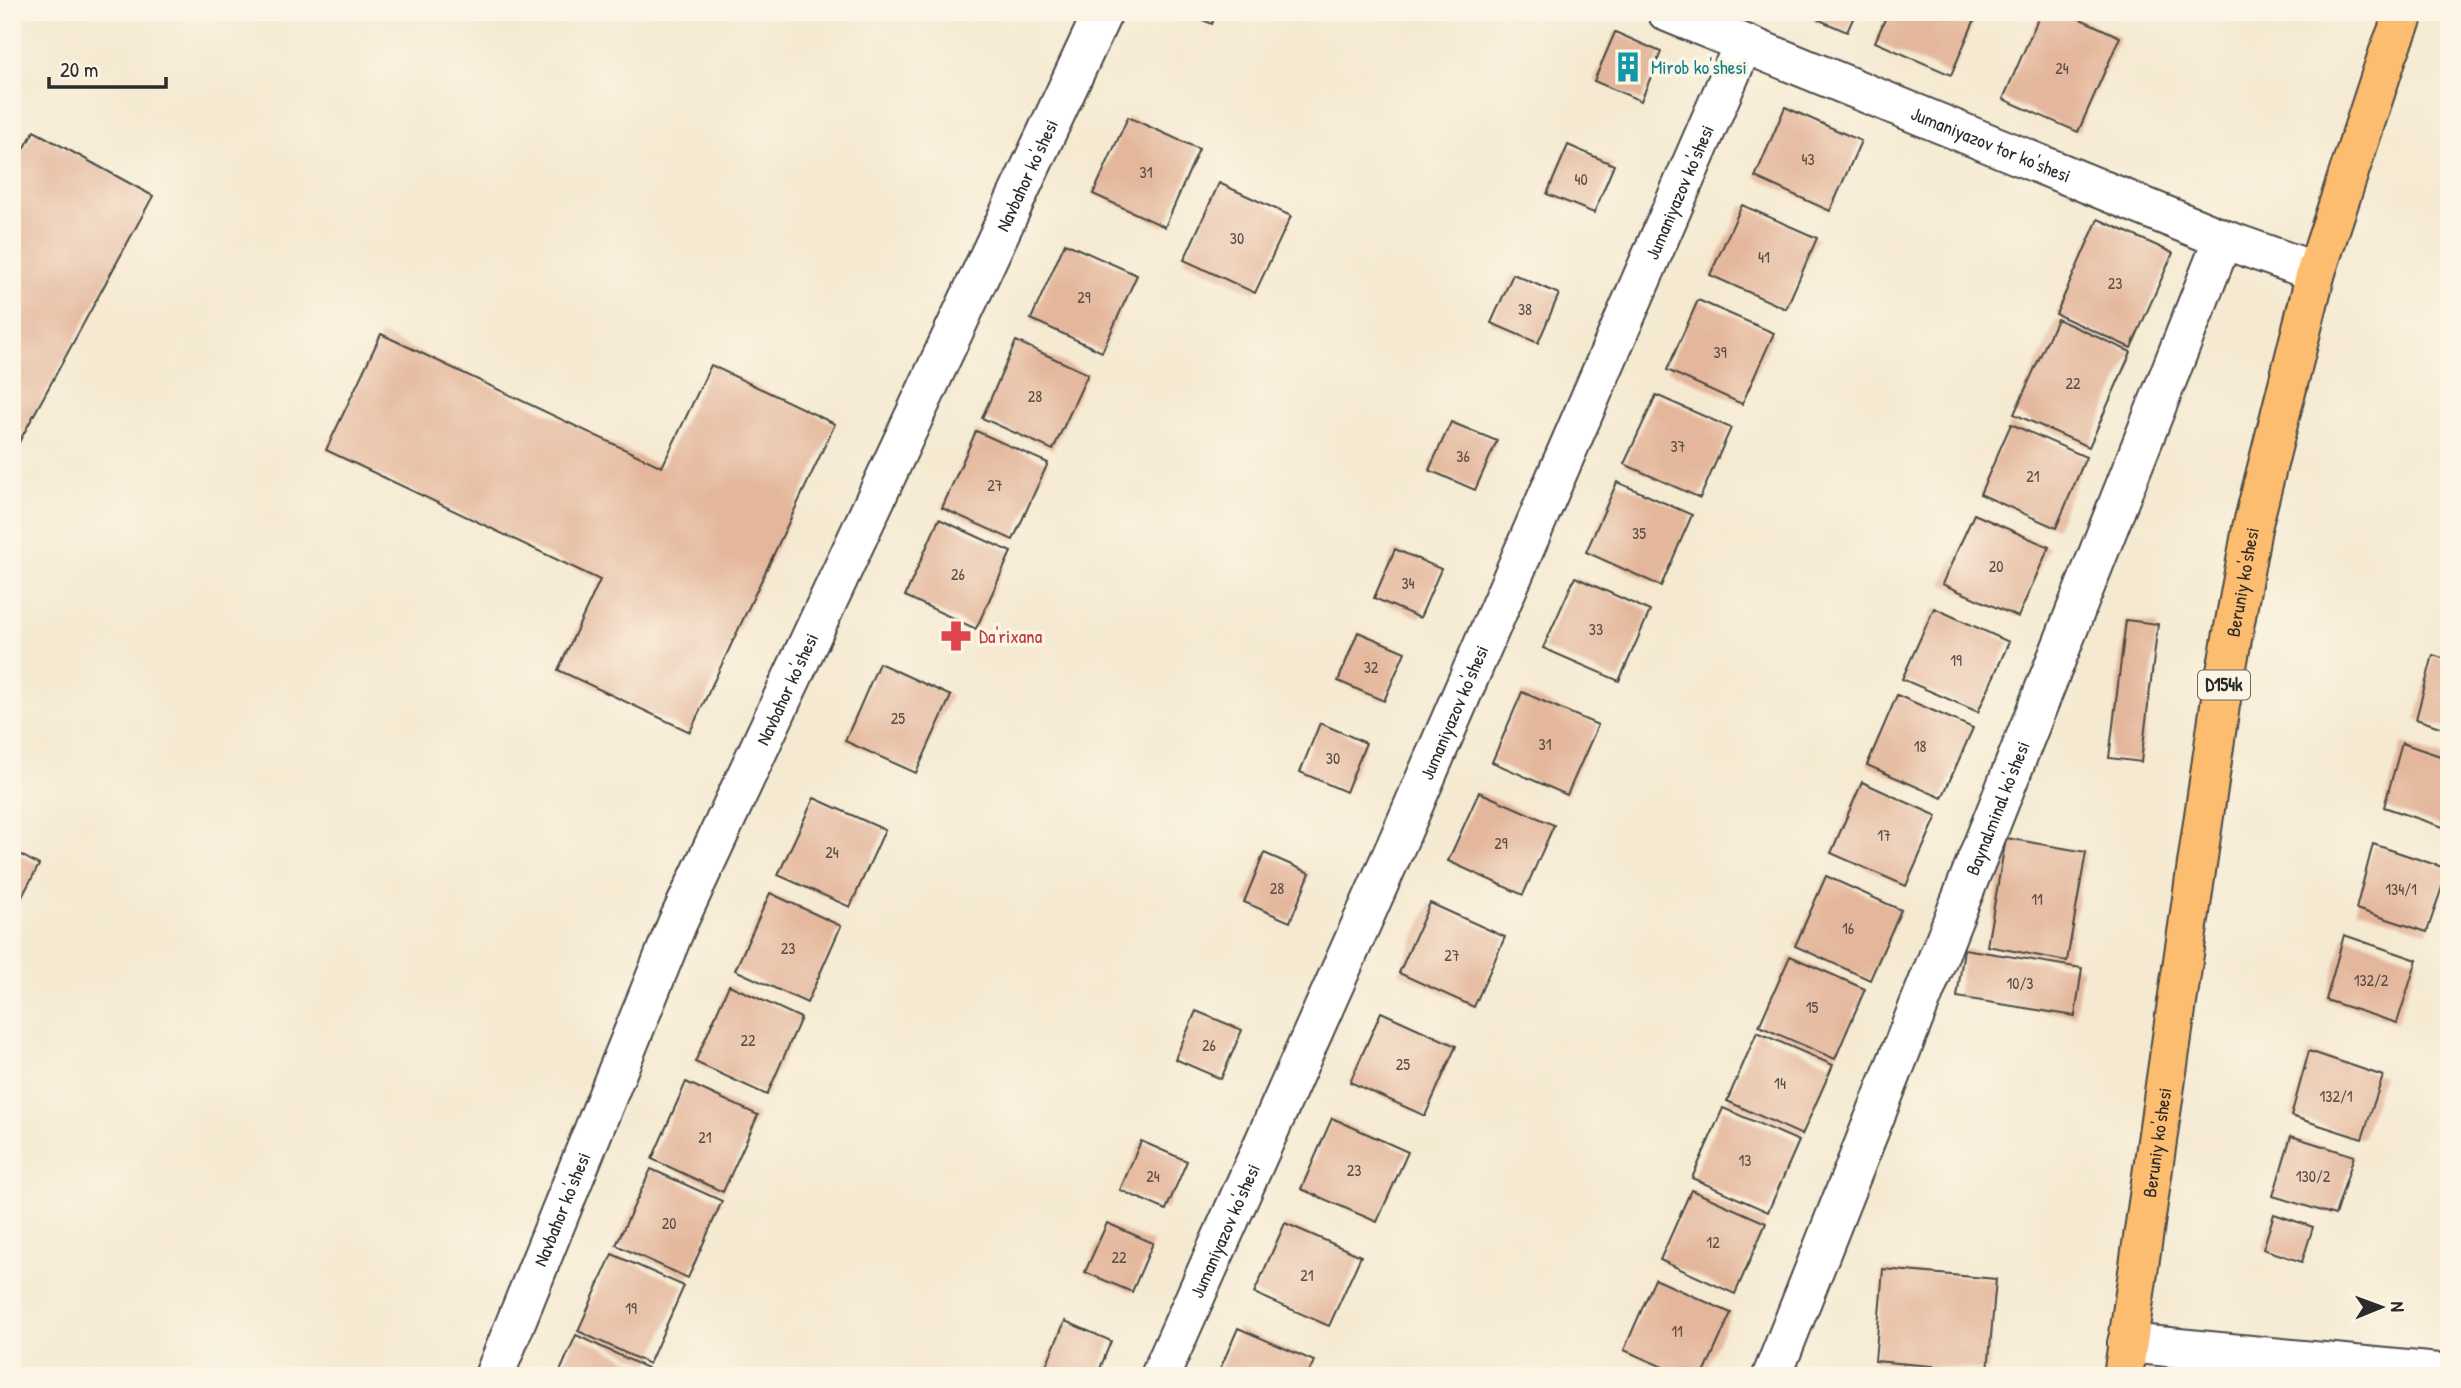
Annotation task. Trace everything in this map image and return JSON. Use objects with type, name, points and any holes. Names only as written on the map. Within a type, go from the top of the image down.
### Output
[{"type":"main road","name":"Beruniy ko'shesi","points":[[2125,1359],[2220,705],[2252,528],[2316,272],[2405,12]]},
{"type":"street","name":"Navbahor ko'shesi","points":[[494,1376],[677,924],[1103,12]]},
{"type":"street","name":"Jumaniyazov tor ko'shesi","points":[[1667,12],[2223,239],[2316,272]]},
{"type":"street","name":"Jumaniyazov ko'shesi","points":[[1160,1376],[1399,839],[1743,44]]},
{"type":"street","name":"Baynalminal ko'shesi","points":[[1772,1376],[2223,239]]},
{"type":"street","points":[[2125,1359],[2449,1374]]},
{"type":"building","points":[[1184,12],[1217,12],[1212,24]]},
{"type":"building","points":[[1801,12],[1856,12],[1847,32]]},
{"type":"building","points":[[1888,12],[1978,12],[1951,75],[1875,42]]},
{"type":"building","points":[[2041,12],[2065,12],[2120,37],[2078,132],[2003,99]]},
{"type":"building","name":"Mirob ko'shesi","points":[[1615,32],[1661,52],[1641,101],[1594,81]]},
{"type":"building","points":[[1785,107],[1861,141],[1830,211],[1755,177]]},
{"type":"building","points":[[1128,117],[1199,149],[1165,227],[1093,194]]},
{"type":"building","points":[[34,131],[153,196],[12,455],[12,171]]},
{"type":"building","points":[[1568,145],[1614,165],[1594,213],[1547,194]]},
{"type":"building","points":[[1219,183],[1291,216],[1255,293],[1184,260]]},
{"type":"building","points":[[1742,205],[1817,238],[1786,309],[1710,275]]},
{"type":"building","points":[[2098,219],[2173,253],[2131,348],[2056,314]]},
{"type":"building","points":[[1065,243],[1137,275],[1102,352],[1031,319]]},
{"type":"building","points":[[1513,274],[1559,294],[1538,343],[1491,323]]},
{"type":"building","points":[[1698,300],[1774,333],[1742,404],[1667,370]]},
{"type":"building","points":[[2057,319],[2131,352],[2089,447],[2014,414]]},
{"type":"building","points":[[381,334],[662,467],[711,365],[835,424],[690,732],[558,670],[600,580],[326,450]]},
{"type":"building","points":[[1016,341],[1088,374],[1053,450],[982,418]]},
{"type":"building","points":[[1656,395],[1731,428],[1700,498],[1624,464]]},
{"type":"building","points":[[1451,422],[1497,441],[1475,490],[1429,470]]},
{"type":"building","points":[[2011,424],[2086,457],[2056,528],[1980,494]]},
{"type":"building","points":[[976,431],[1048,463],[1013,540],[942,508]]},
{"type":"building","points":[[1617,482],[1692,515],[1661,586],[1586,552]]},
{"type":"building","points":[[1974,514],[2049,547],[2018,617],[1942,584]]},
{"type":"building","points":[[939,519],[1011,552],[976,629],[905,596]]},
{"type":"building","points":[[1395,549],[1441,569],[1420,618],[1374,598]]},
{"type":"building","points":[[1575,577],[1650,611],[1619,681],[1543,648]]},
{"type":"building","points":[[1934,608],[2009,642],[1978,712],[1902,679]]},
{"type":"building","points":[[2126,620],[2158,624],[2141,762],[2109,758]]},
{"type":"building","points":[[1358,632],[1405,652],[1384,701],[1338,681]]},
{"type":"building","points":[[2433,655],[2449,660],[2449,730],[2416,719]]},
{"type":"building","points":[[879,663],[951,696],[916,773],[845,741]]},
{"type":"building","points":[[1522,692],[1598,725],[1567,795],[1492,762]]},
{"type":"building","points":[[1897,695],[1973,728],[1942,798],[1867,765]]},
{"type":"building","points":[[1320,723],[1366,743],[1346,792],[1300,772]]},
{"type":"building","points":[[2402,743],[2449,759],[2449,829],[2384,807]]},
{"type":"building","points":[[1862,782],[1937,816],[1906,886],[1831,853]]},
{"type":"building","points":[[1479,792],[1554,825],[1523,895],[1448,861]]},
{"type":"building","points":[[814,798],[885,830],[850,907],[778,875]]},
{"type":"building","points":[[2006,838],[2086,852],[2067,961],[1987,946]]},
{"type":"building","points":[[2373,844],[2448,869],[2427,932],[2356,909]]},
{"type":"building","points":[[12,850],[39,865],[12,915]]},
{"type":"building","points":[[1264,853],[1310,873],[1290,922],[1244,902]]},
{"type":"building","points":[[1826,876],[1901,910],[1870,980],[1795,946]]},
{"type":"building","points":[[770,893],[841,926],[807,1003],[735,970]]},
{"type":"building","points":[[1430,903],[1505,937],[1474,1007],[1399,973]]},
{"type":"building","points":[[2344,935],[2417,960],[2397,1023],[2326,1000]]},
{"type":"building","points":[[1964,949],[2082,968],[2075,1016],[1957,997]]},
{"type":"building","points":[[1790,956],[1865,989],[1835,1059],[1759,1026]]},
{"type":"building","points":[[729,985],[801,1018],[767,1095],[695,1062]]},
{"type":"building","points":[[1196,1011],[1242,1030],[1221,1079],[1175,1059]]},
{"type":"building","points":[[1381,1012],[1456,1046],[1425,1116],[1350,1082]]},
{"type":"building","points":[[1757,1032],[1833,1065],[1802,1135],[1727,1101]]},
{"type":"building","points":[[2309,1051],[2383,1076],[2362,1139],[2291,1116]]},
{"type":"building","points":[[686,1082],[758,1115],[723,1192],[652,1159]]},
{"type":"building","points":[[1723,1108],[1799,1141],[1768,1212],[1692,1178]]},
{"type":"building","points":[[1332,1118],[1408,1152],[1377,1222],[1301,1189]]},
{"type":"building","points":[[2291,1136],[2354,1156],[2335,1215],[2273,1196]]},
{"type":"building","points":[[1141,1141],[1187,1161],[1166,1210],[1120,1190]]},
{"type":"building","points":[[651,1169],[722,1201],[688,1278],[616,1245]]},
{"type":"building","points":[[1691,1190],[1766,1223],[1735,1294],[1660,1260]]},
{"type":"building","points":[[2274,1214],[2313,1227],[2302,1262],[2263,1249]]},
{"type":"building","points":[[1107,1223],[1153,1243],[1132,1292],[1085,1272]]},
{"type":"building","points":[[1285,1223],[1361,1256],[1329,1326],[1254,1293]]},
{"type":"building","points":[[612,1254],[684,1286],[649,1364],[578,1331]]},
{"type":"building","points":[[1883,1269],[1996,1279],[1988,1371],[1875,1361]]},
{"type":"building","points":[[1655,1279],[1731,1313],[1703,1376],[1683,1376],[1624,1350]]},
{"type":"building","points":[[1065,1321],[1111,1341],[1097,1376],[1058,1376],[1044,1370]]},
{"type":"building","points":[[1238,1328],[1314,1361],[1307,1376],[1217,1376]]},
{"type":"building","points":[[576,1335],[647,1368],[644,1376],[558,1376]]},
{"type":"place","name":"Mirob ko'shesi","points":[[1628,67]]},
{"type":"place","name":"Da'rixana","points":[[956,636]]}]
